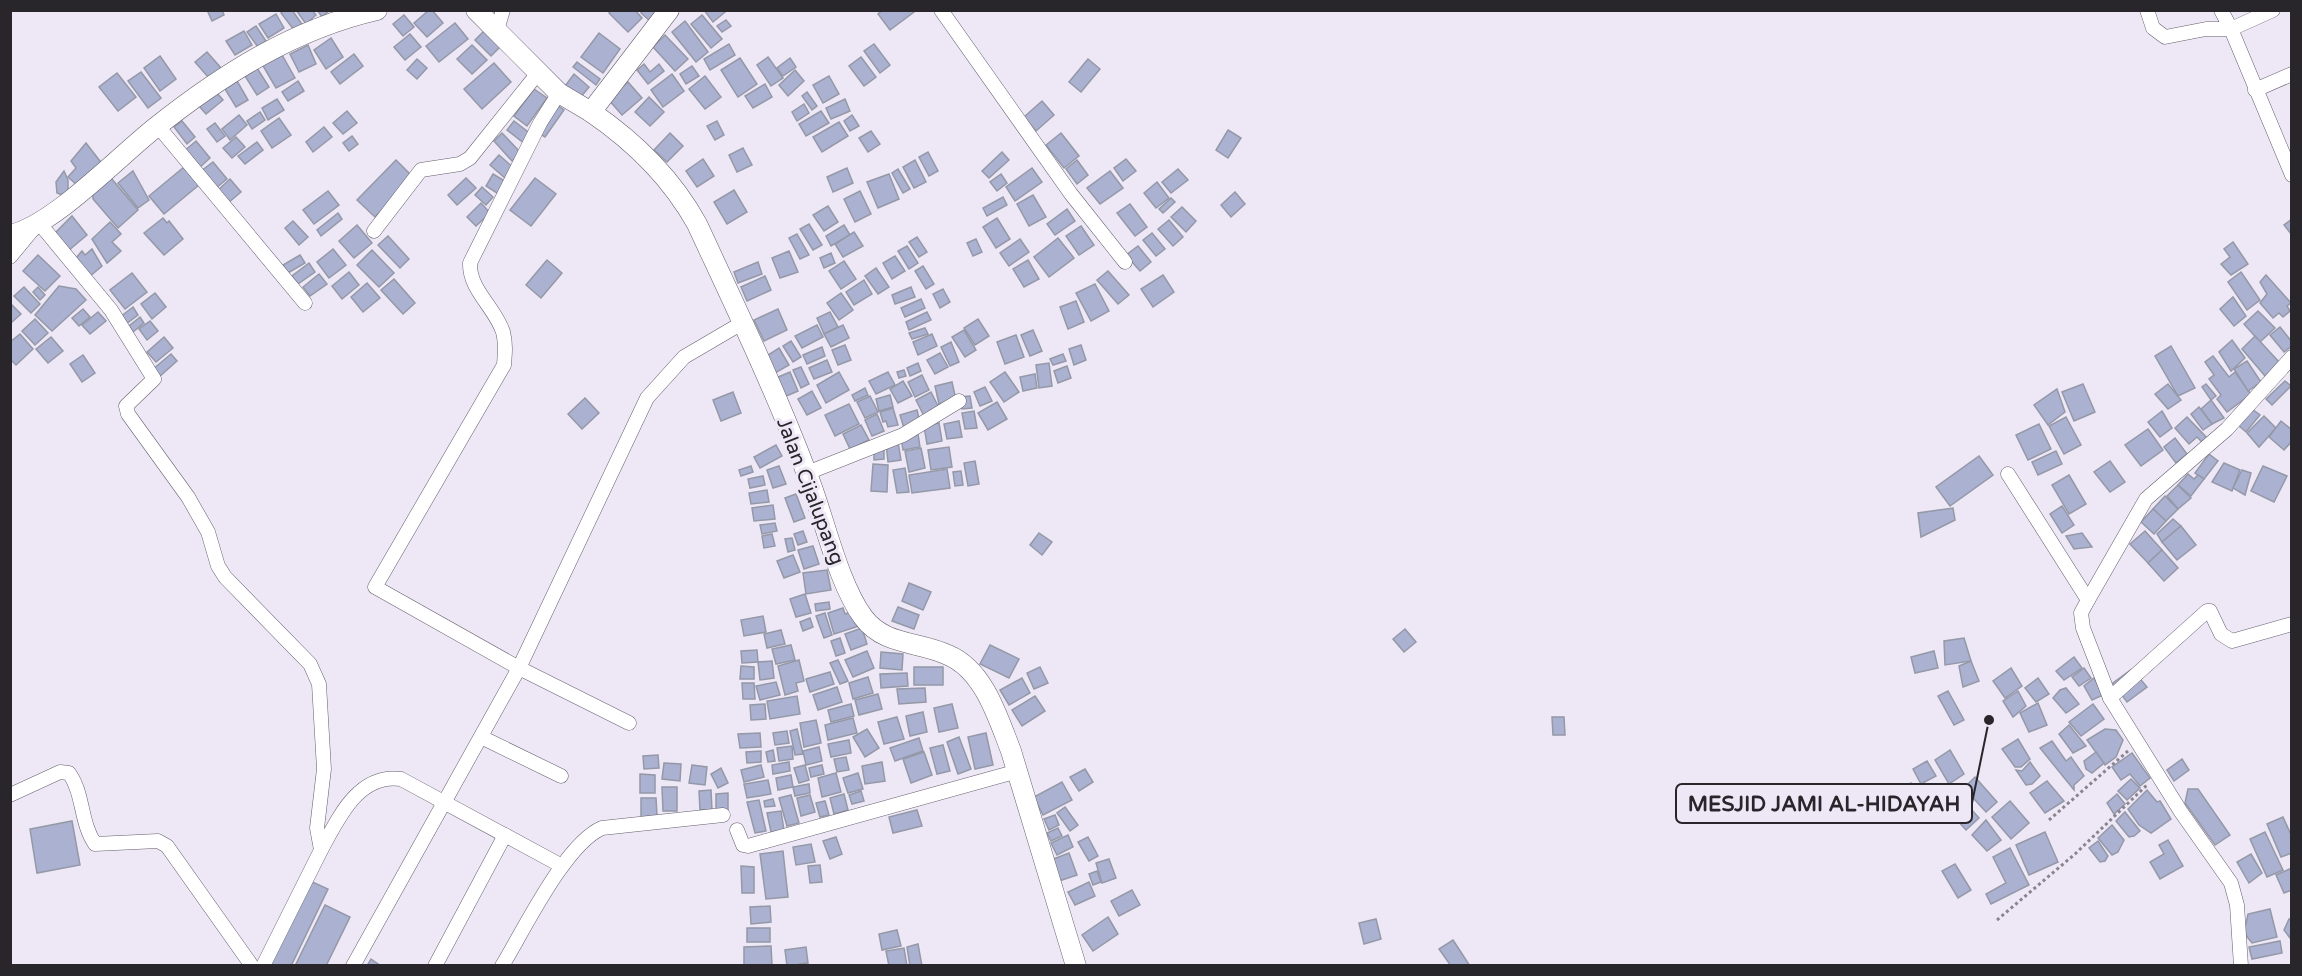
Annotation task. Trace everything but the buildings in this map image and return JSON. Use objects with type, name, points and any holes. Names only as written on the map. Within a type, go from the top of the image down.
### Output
[{"type":"street","points":[[10,256],[37,226],[158,125],[230,72],[296,36],[377,10]]},
{"type":"street","name":"Jalan Cijalupang","points":[[476,10],[559,93],[615,129],[645,156],[683,200],[742,323],[807,473],[850,594],[863,617],[882,635],[948,654],[968,668],[998,717],[1018,771],[1076,966]]},
{"type":"street","points":[[497,30],[503,10]]},
{"type":"street","points":[[591,112],[669,10]]},
{"type":"street","points":[[940,10],[1071,194],[1125,262]]},
{"type":"street","points":[[2147,10],[2153,28],[2165,37],[2206,29],[2231,29],[2273,10]]},
{"type":"street","points":[[2221,10],[2255,90],[2285,146],[2292,175]]},
{"type":"street","points":[[374,231],[421,170],[460,164],[470,158],[538,73]]},
{"type":"street","points":[[2255,90],[2292,74]]},
{"type":"street","points":[[559,93],[540,123],[470,263],[470,275],[503,330],[506,347],[504,365],[375,587],[519,668],[629,723]]},
{"type":"street","points":[[158,125],[305,303]]},
{"type":"street","points":[[10,235],[37,226]]},
{"type":"street","points":[[37,226],[111,310],[154,379],[126,406],[128,414],[188,497],[208,532],[221,571],[310,664],[322,698],[324,769],[317,828],[321,850]]},
{"type":"street","points":[[353,966],[519,668],[647,398],[684,357],[742,323]]},
{"type":"street","points":[[2241,966],[2237,904],[2231,883],[2181,813],[2110,698],[2083,628],[2081,614],[2146,499],[2227,429],[2292,357]]},
{"type":"street","points":[[807,473],[903,435],[959,401]]},
{"type":"street","points":[[2008,474],[2088,600]]},
{"type":"street","points":[[2110,698],[2207,611],[2210,611],[2222,634],[2232,641],[2292,624]]},
{"type":"street","points":[[481,737],[561,776]]},
{"type":"street","points":[[736,830],[743,845],[748,846],[1018,771]]},
{"type":"street","points":[[10,795],[60,772],[69,773],[75,781],[88,835],[94,844],[158,841],[167,846],[252,966]]},
{"type":"street","points":[[262,966],[346,803],[362,790],[391,777],[401,779],[562,866]]},
{"type":"street","points":[[502,966],[562,866],[590,834],[602,828],[723,816]]},
{"type":"street","points":[[435,966],[505,835]]},
{"type":"path","points":[[2049,820],[2138,742]]},
{"type":"path","points":[[1996,920],[2075,854],[2158,775]]},
{"type":"place","name":"MESJID JAMI AL-HIDAYAH","points":[[1989,720]]}]
